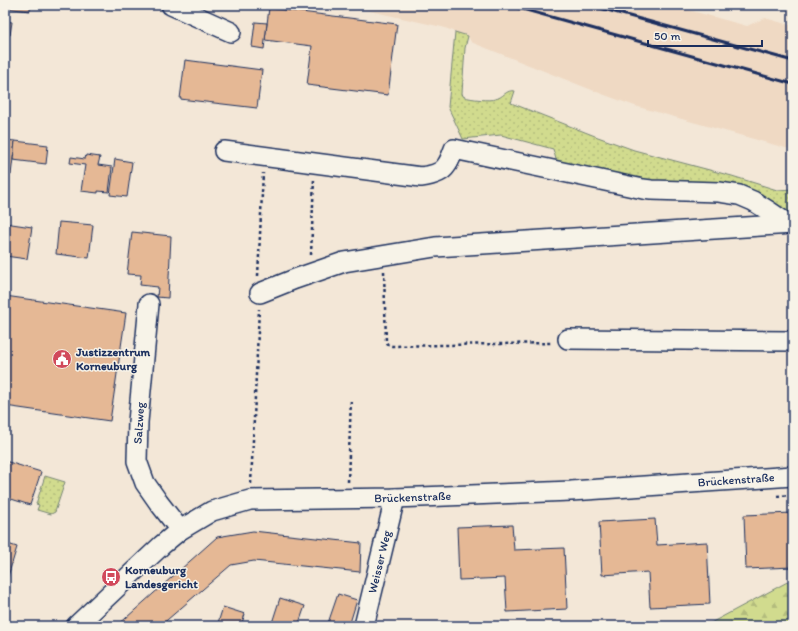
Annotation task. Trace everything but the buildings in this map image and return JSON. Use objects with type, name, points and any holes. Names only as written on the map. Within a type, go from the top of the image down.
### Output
[{"type":"street","points":[[170,5],[231,32]]},
{"type":"street","points":[[224,152],[421,177],[429,176],[446,167],[454,149],[643,189],[720,192],[740,195],[753,201],[790,224]]},
{"type":"street","points":[[260,294],[295,279],[344,262],[435,247],[790,224]]},
{"type":"street","name":"Salzweg","points":[[149,304],[138,422],[136,461],[146,483],[180,530]]},
{"type":"street","points":[[568,339],[793,341]]},
{"type":"street","name":"Brückenstraße","points":[[76,626],[180,530],[212,511],[250,500],[395,498],[571,491],[793,476]]},
{"type":"street","name":"Weisser Weg","points":[[364,626],[395,498]]},
{"type":"path","points":[[250,500],[260,294],[258,275],[264,157]]},
{"type":"path","points":[[310,274],[315,164]]},
{"type":"path","points":[[383,256],[386,342],[388,345],[562,343],[568,339]]},
{"type":"path","points":[[347,499],[351,398]]},
{"type":"shaded area","points":[[343,5],[670,5],[747,26],[765,18],[793,26],[793,150],[635,106],[471,42],[468,36],[442,27]]},
{"type":"green space","points":[[455,32],[468,36],[465,48],[463,96],[475,99],[492,100],[509,91],[515,91],[511,103],[634,150],[732,176],[777,190],[793,189],[793,215],[687,187],[558,166],[553,149],[501,135],[463,139],[448,107]]},
{"type":"green space","points":[[45,476],[65,482],[55,512],[51,514],[37,510],[39,505],[36,504]]},
{"type":"green space","points":[[793,579],[793,626],[705,626]]},
{"type":"railway","points":[[508,5],[793,84]]},
{"type":"railway","points":[[589,5],[793,61]]},
{"type":"place","name":"Justizzentrum Korneuburg","points":[[62,359]]},
{"type":"place","name":"Korneuburg Landesgericht","points":[[111,577]]}]
